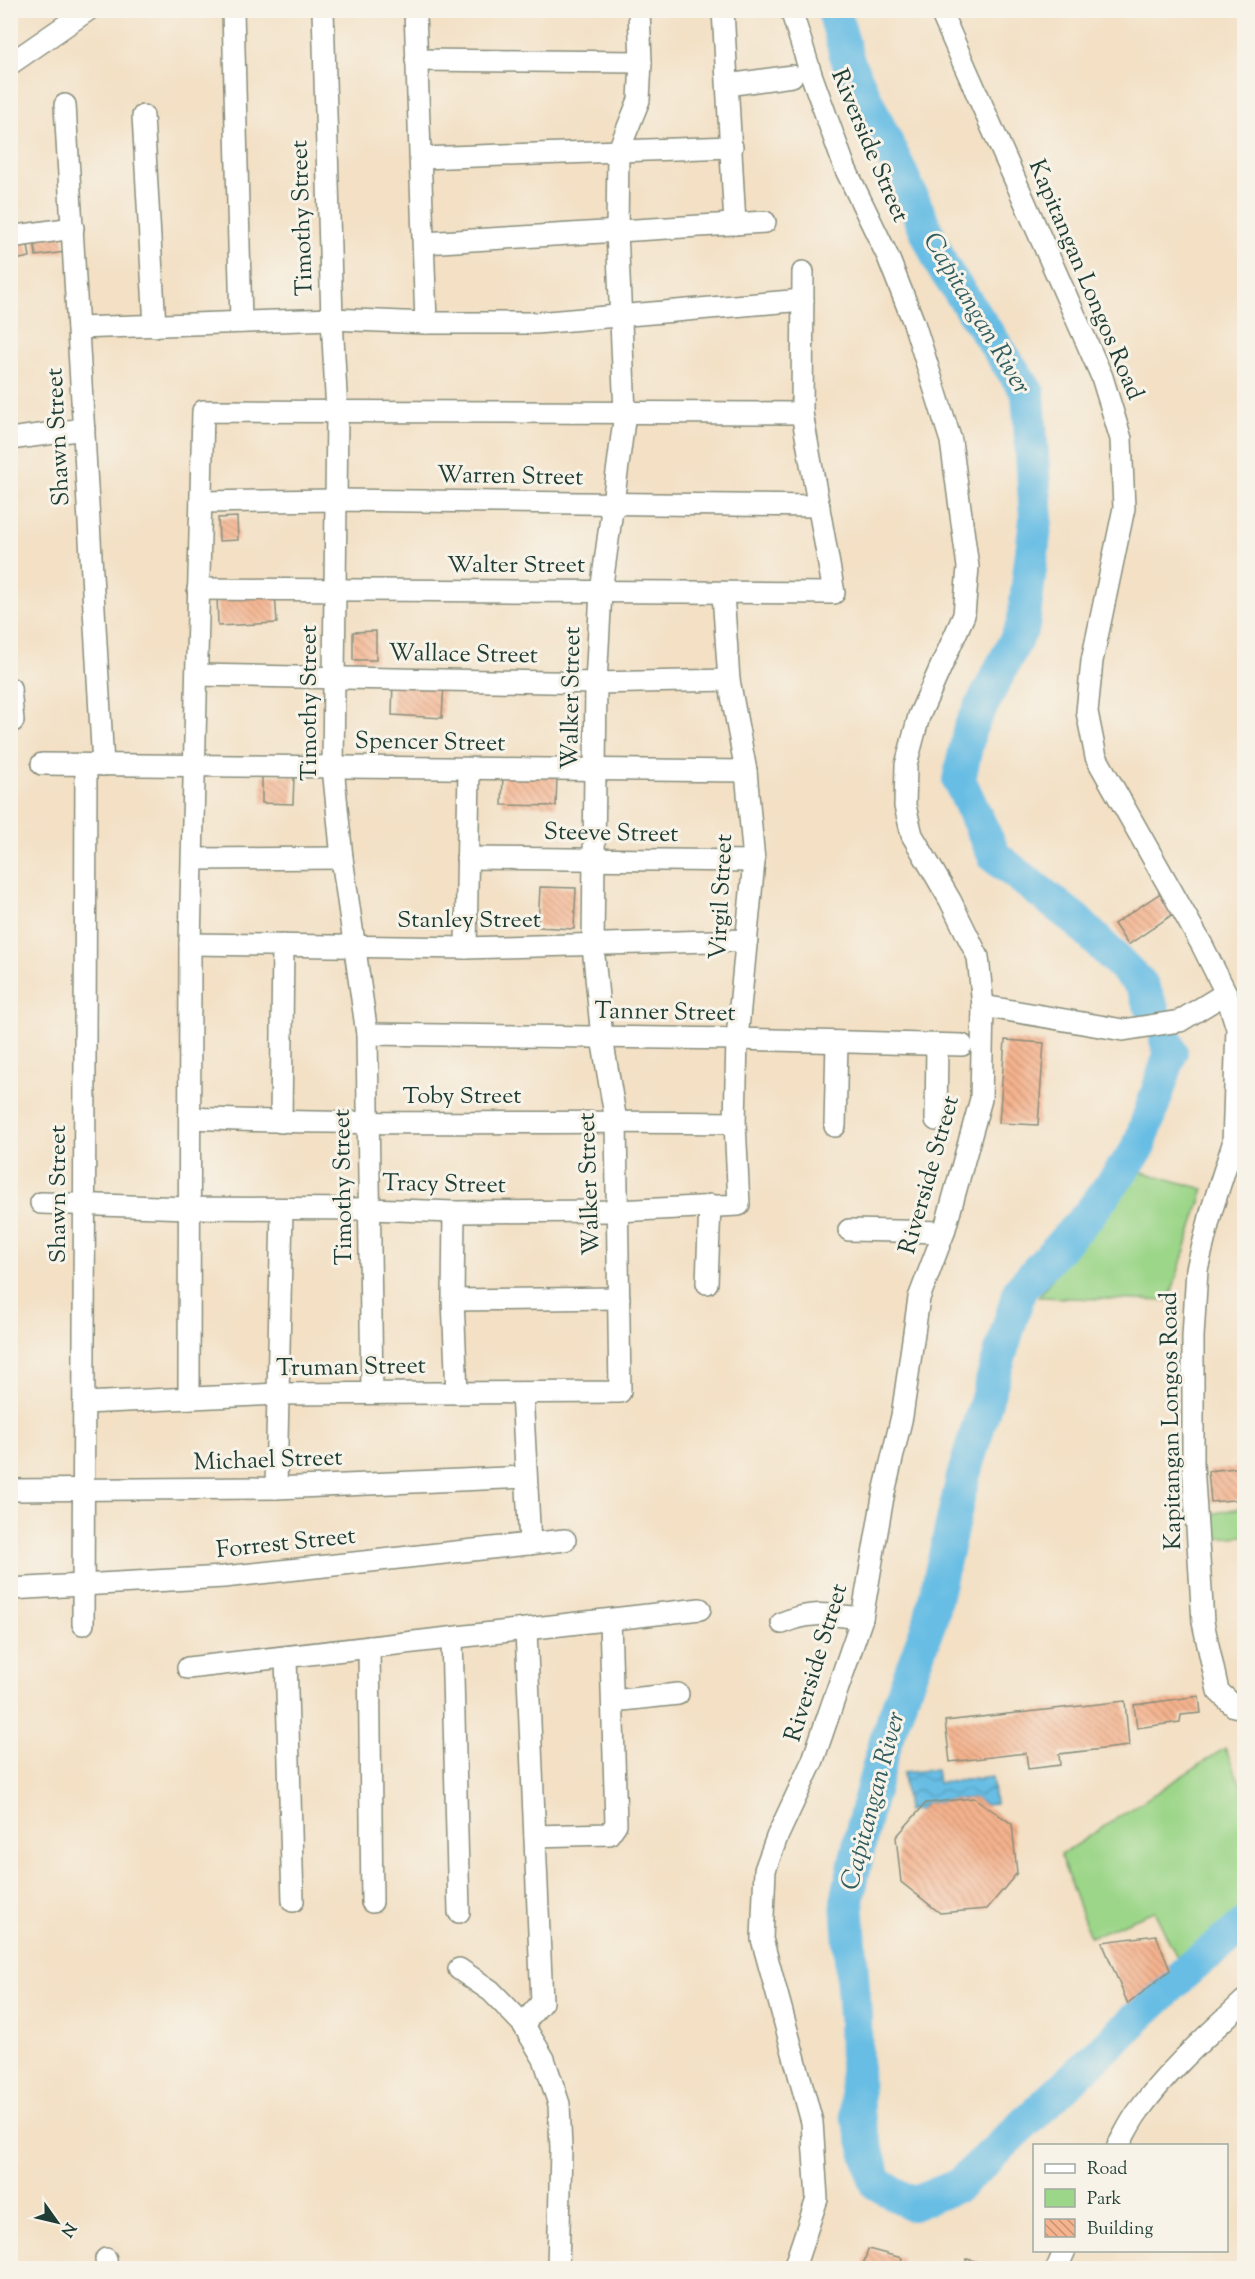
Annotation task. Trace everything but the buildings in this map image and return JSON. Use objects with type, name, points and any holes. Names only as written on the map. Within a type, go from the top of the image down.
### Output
[{"type":"street","points":[[10,64],[88,10]]},
{"type":"street","points":[[232,10],[241,322]]},
{"type":"street","name":"Timothy Street","points":[[322,10],[337,413],[336,678],[333,767],[342,858],[367,1034],[372,1393]]},
{"type":"street","points":[[414,10],[426,323]]},
{"type":"street","name":"Walker Street","points":[[620,1392],[616,1121],[602,1038],[593,946],[596,683],[601,592],[625,413],[617,231],[618,152],[639,100],[639,10]]},
{"type":"street","points":[[723,10],[735,224]]},
{"type":"street","name":"Riverside Street","points":[[791,10],[845,168],[888,257],[914,322],[951,441],[968,567],[963,615],[918,716],[906,765],[905,806],[912,836],[950,900],[978,957],[983,1006],[981,1099],[944,1232],[919,1298],[902,1416],[884,1497],[862,1618],[813,1760],[777,1837],[765,1870],[762,1939],[812,2122],[817,2199],[794,2268]]},
{"type":"street","name":"Kapitangan Longos Road","points":[[940,10],[1098,366],[1121,439],[1124,508],[1092,662],[1087,712],[1096,758],[1202,945],[1226,993],[1237,1028],[1233,1144],[1212,1209],[1197,1269],[1193,1337],[1193,1464],[1206,1634],[1218,1691],[1234,1706],[1245,1708]]},
{"type":"street","points":[[416,60],[640,62]]},
{"type":"street","points":[[728,85],[792,76]]},
{"type":"street","name":"Shawn Street","points":[[65,105],[84,429],[95,765],[84,1204],[83,1624]]},
{"type":"street","points":[[143,116],[154,326]]},
{"type":"street","points":[[421,158],[732,147]]},
{"type":"street","points":[[424,243],[765,222]]},
{"type":"street","points":[[10,237],[73,228]]},
{"type":"street","points":[[803,272],[802,413],[819,506]]},
{"type":"street","points":[[78,328],[332,320],[536,323],[802,300]]},
{"type":"street","points":[[189,1398],[190,944],[203,411],[802,413]]},
{"type":"street","points":[[10,439],[84,429]]},
{"type":"street","name":"Warren Street","points":[[201,502],[336,500],[819,506]]},
{"type":"street","name":"Walter Street","points":[[198,589],[834,593],[819,506]]},
{"type":"street","name":"Virgil Street","points":[[723,594],[729,680],[746,771],[754,861],[737,1039],[735,1123],[739,1205]]},
{"type":"street","name":"Wallace Street","points":[[197,675],[596,683],[729,680]]},
{"type":"street","points":[[10,688],[13,721]]},
{"type":"street","name":"Spencer Street","points":[[42,764],[746,771]]},
{"type":"street","points":[[466,948],[469,769]]},
{"type":"street","points":[[193,859],[342,858]]},
{"type":"street","name":"Steeve Street","points":[[467,858],[754,861]]},
{"type":"street","name":"Stanley Street","points":[[190,944],[466,948],[747,940]]},
{"type":"street","points":[[281,1122],[283,945]]},
{"type":"street","points":[[983,1006],[1123,1030],[1180,1021],[1226,993]]},
{"type":"street","name":"Tanner Street","points":[[367,1034],[737,1039],[962,1045]]},
{"type":"street","points":[[835,1126],[837,1042]]},
{"type":"street","points":[[936,1120],[937,1045]]},
{"type":"street","name":"Toby Street","points":[[190,1118],[369,1123],[616,1121],[735,1123]]},
{"type":"street","name":"Tracy Street","points":[[41,1203],[454,1212],[617,1211],[739,1205]]},
{"type":"street","points":[[707,1283],[710,1205]]},
{"type":"street","points":[[276,1488],[282,1209]]},
{"type":"street","points":[[454,1212],[453,1300],[458,1393]]},
{"type":"street","points":[[849,1230],[944,1232]]},
{"type":"street","points":[[453,1300],[619,1298]]},
{"type":"street","name":"Truman Street","points":[[84,1403],[278,1394],[620,1392]]},
{"type":"street","points":[[522,1393],[530,1544]]},
{"type":"street","name":"Michael Street","points":[[10,1490],[276,1488],[526,1477]]},
{"type":"street","name":"Forrest Street","points":[[10,1589],[224,1577],[565,1540]]},
{"type":"street","points":[[188,1668],[700,1610]]},
{"type":"street","points":[[782,1623],[802,1614],[862,1618]]},
{"type":"street","points":[[535,1836],[609,1834],[616,1824],[610,1620]]},
{"type":"street","points":[[523,2024],[542,2002],[526,1629]]},
{"type":"street","points":[[452,1638],[459,1912]]},
{"type":"street","points":[[369,1647],[372,1902]]},
{"type":"street","points":[[286,1657],[293,1901]]},
{"type":"street","points":[[612,1701],[678,1694]]},
{"type":"street","points":[[459,1969],[491,1991],[523,2024],[544,2059],[559,2104],[561,2149],[558,2268]]},
{"type":"street","points":[[1119,2144],[1139,2109],[1208,2035],[1245,2001]]},
{"type":"street","points":[[1057,2268],[1064,2252]]},
{"type":"green space","points":[[1135,1170],[1204,1189],[1169,1301],[1038,1297]]},
{"type":"green space","points":[[1244,1507],[1244,1536],[1214,1538],[1211,1514]]},
{"type":"green space","points":[[1225,1748],[1244,1792],[1244,1905],[1180,1963],[1154,1911],[1090,1937],[1060,1855]]},
{"type":"water","points":[[936,1769],[938,1783],[992,1777],[995,1804],[985,1805],[974,1798],[926,1803],[920,1809],[907,1811],[903,1773]]},
{"type":"waterway","name":"Capitangan River","points":[[834,10],[848,62],[942,266],[1028,393],[1036,519],[1023,626],[970,728],[959,780],[995,857],[1076,920],[1141,984],[1153,1011]]},
{"type":"waterway","name":"Capitangan River","points":[[1166,1040],[1171,1052],[1138,1149],[1089,1214],[1020,1289],[963,1477],[930,1621],[888,1733],[866,1813],[847,1901],[855,2017],[857,2114],[876,2183],[912,2204],[959,2185],[1192,1966],[1244,1926]]}]
